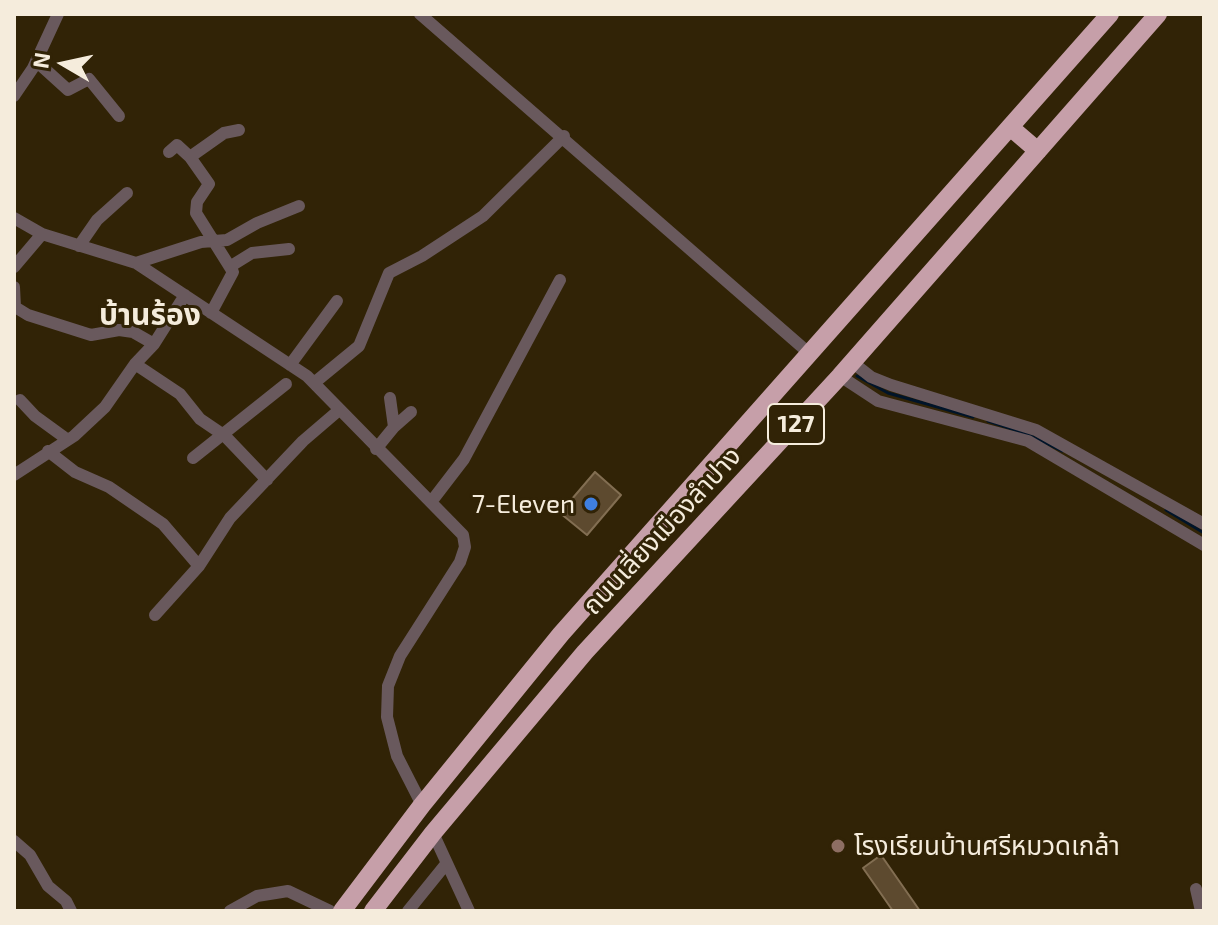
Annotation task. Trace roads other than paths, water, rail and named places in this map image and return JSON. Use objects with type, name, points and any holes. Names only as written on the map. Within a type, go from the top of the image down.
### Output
[{"type":"highway","name":"ถนนเลี่ยงเมืองลำปาง","points":[[342,911],[422,805],[561,634],[1110,14]]},
{"type":"highway","name":"ถนนเลี่ยงเมืองลำปาง","points":[[373,911],[433,833],[585,652],[846,369],[1158,14]]},
{"type":"highway","points":[[1010,127],[1038,151]]},
{"type":"street","points":[[16,89],[36,61],[58,14]]},
{"type":"street","points":[[420,14],[564,136],[810,354]]},
{"type":"street","points":[[36,61],[68,90],[89,79],[119,116]]},
{"type":"street","points":[[190,157],[224,133],[239,130]]},
{"type":"street","points":[[314,383],[359,346],[389,273],[483,216],[564,136]]},
{"type":"street","points":[[169,152],[177,145],[190,157],[209,184],[195,207],[231,266],[233,276],[211,313]]},
{"type":"street","points":[[79,246],[97,220],[127,193]]},
{"type":"street","points":[[136,263],[201,242],[227,240],[257,223],[299,206]]},
{"type":"street","points":[[14,218],[42,234],[136,263],[290,365],[314,383],[338,411],[463,535],[465,547],[460,562],[400,656],[388,686],[387,717],[397,756],[422,805]]},
{"type":"street","points":[[14,267],[42,234]]},
{"type":"street","points":[[231,266],[252,253],[276,247],[289,249]]},
{"type":"street","points":[[431,502],[464,459],[560,280]]},
{"type":"street","points":[[14,287],[15,307],[28,315],[91,335],[119,330],[133,332],[154,344]]},
{"type":"street","points":[[14,475],[68,440],[105,407],[135,364],[154,344],[185,295]]},
{"type":"street","points":[[290,365],[337,301]]},
{"type":"street","points":[[135,364],[180,394],[200,419],[221,434],[267,480]]},
{"type":"street","points":[[846,369],[967,407],[1133,481],[1204,524]]},
{"type":"street","points":[[846,369],[878,401],[962,423],[1032,436],[1123,497],[1204,545]]},
{"type":"street","points":[[193,458],[286,384]]},
{"type":"street","points":[[390,398],[394,427]]},
{"type":"street","points":[[20,400],[35,416],[68,440]]},
{"type":"street","points":[[962,423],[967,407]]},
{"type":"street","points":[[155,615],[199,566],[230,518],[338,411]]},
{"type":"street","points":[[376,449],[411,412]]},
{"type":"street","points":[[48,451],[75,472],[109,487],[163,524],[199,566]]},
{"type":"street","points":[[1123,497],[1133,481]]},
{"type":"street","points":[[433,833],[469,911]]},
{"type":"street","points":[[14,841],[30,855],[48,886],[66,901],[71,911]]},
{"type":"street","points":[[408,911],[446,864]]},
{"type":"street","points":[[1196,889],[1201,911]]},
{"type":"street","points":[[230,911],[257,896],[288,891],[330,911]]},
{"type":"waterway","points":[[857,376],[888,393],[973,417]]},
{"type":"waterway","points":[[988,421],[1027,434],[1062,451]]},
{"type":"waterway","points":[[1166,510],[1204,533]]},
{"type":"place","name":"7-Eleven","points":[[591,504]]},
{"type":"place","name":"โรงเรียนบ้านศรีหมวดเกล้า","points":[[838,846]]},
{"type":"district","name":"บ้านร้อง","points":[[150,315]]}]
